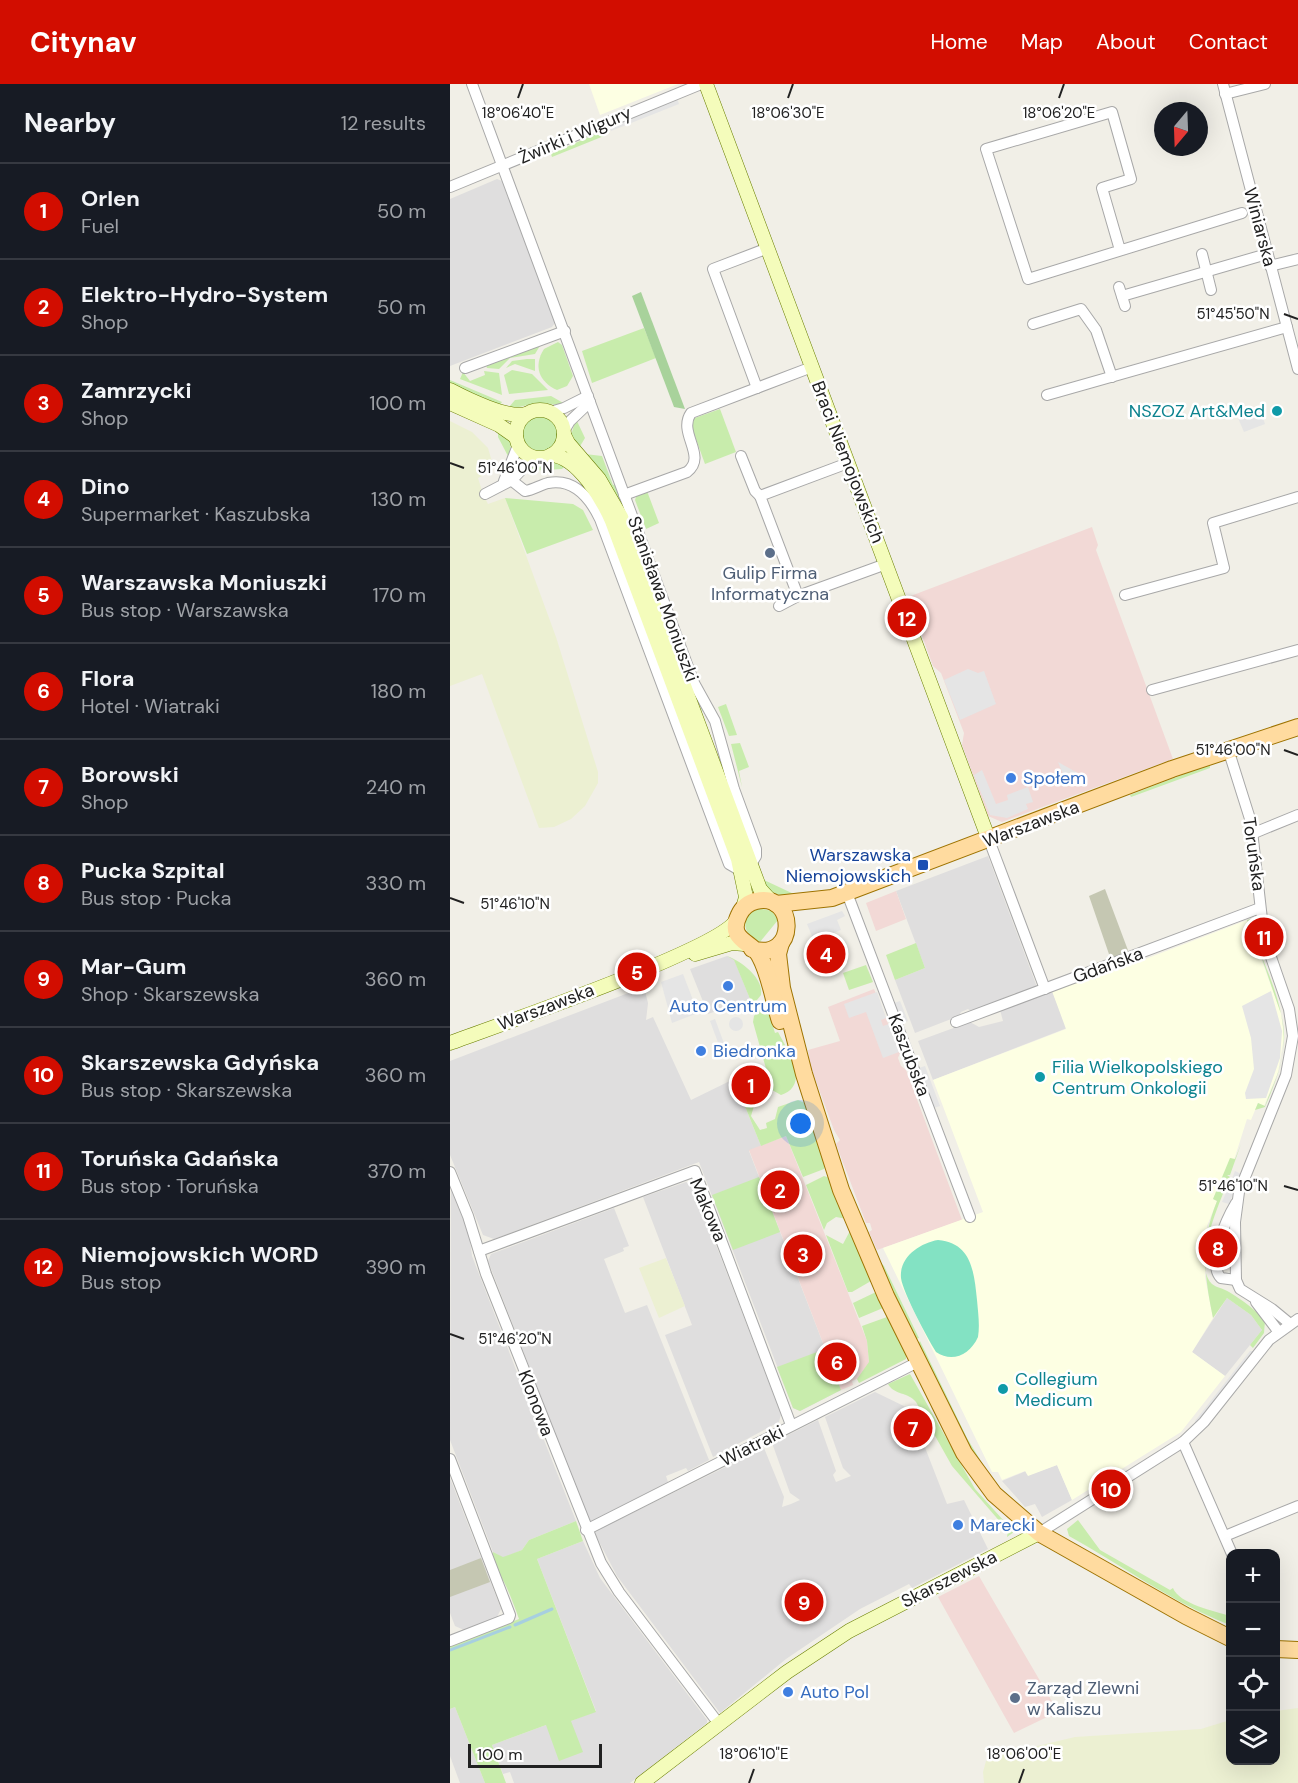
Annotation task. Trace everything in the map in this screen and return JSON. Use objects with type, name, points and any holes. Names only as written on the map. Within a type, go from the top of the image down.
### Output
[{"type":"main road","name":"Braci Niemojowskich","points":[[706,84],[989,840]]},
{"type":"main road","points":[[450,390],[492,408],[516,415],[537,410],[550,412],[560,419],[564,433],[561,447],[545,457],[527,454],[517,441],[499,425],[450,404]]},
{"type":"main road","points":[[517,441],[518,424],[526,414]]},
{"type":"main road","name":"Stanisława Moniuszki","points":[[564,433],[568,443],[599,479],[621,517],[746,868],[746,897],[740,914]]},
{"type":"main road","name":"Stanisława Moniuszki","points":[[545,457],[558,456],[585,477],[608,512],[746,868],[763,894],[774,903]]},
{"type":"main road","name":"Warszawska","points":[[788,927],[795,917],[840,895],[1228,749],[1298,727]]},
{"type":"main road","name":"Warszawska","points":[[774,903],[840,895]]},
{"type":"main road","points":[[804,1074],[780,1021],[759,956],[737,933],[740,914],[755,901],[774,903],[785,914],[788,927],[778,954],[780,974],[804,1074],[850,1212],[918,1362],[955,1437],[978,1473],[1004,1505],[1039,1533],[1226,1636]]},
{"type":"main road","name":"Warszawska","points":[[676,958],[730,930],[740,914]]},
{"type":"main road","name":"Warszawska","points":[[450,1043],[676,958],[732,943],[748,946]]},
{"type":"main road","points":[[748,946],[765,951],[781,943]]},
{"type":"main road","name":"Skarszewska","points":[[642,1783],[787,1672],[849,1631],[1039,1533]]},
{"type":"main road","points":[[1280,1649],[1298,1650]]},
{"type":"street","name":"Stanisława Moniuszki","points":[[472,84],[564,327],[697,692],[712,713],[718,730],[734,789],[756,849],[756,856],[746,868],[729,864],[596,509],[585,494],[571,486],[548,483],[525,491],[507,480]]},
{"type":"street","name":"Żwirki i Wigury","points":[[450,188],[701,84]]},
{"type":"street","points":[[1224,89],[1265,84]]},
{"type":"street","name":"Winiarska","points":[[1224,89],[1298,369]]},
{"type":"street","points":[[1120,250],[1102,188],[1131,179],[1112,112],[986,149],[1029,279],[1242,213]]},
{"type":"street","points":[[757,388],[713,269],[768,248]]},
{"type":"street","points":[[1202,254],[1211,290]]},
{"type":"street","points":[[1122,296],[1267,254]]},
{"type":"street","points":[[1270,266],[1298,259]]},
{"type":"street","points":[[1033,324],[1081,309],[1096,330],[1112,377]]},
{"type":"street","points":[[465,369],[536,342],[564,327]]},
{"type":"street","points":[[1047,395],[1287,327]]},
{"type":"street","points":[[624,495],[687,472],[693,466],[695,457],[686,426],[691,413],[812,367]]},
{"type":"street","points":[[550,412],[589,399]]},
{"type":"street","points":[[564,433],[570,421],[589,399]]},
{"type":"street","points":[[507,480],[517,441]]},
{"type":"street","points":[[741,456],[754,491],[760,496],[798,596]]},
{"type":"street","points":[[485,494],[528,463],[545,457]]},
{"type":"street","points":[[760,496],[849,463]]},
{"type":"street","points":[[1125,595],[1224,568],[1213,523],[1298,497]]},
{"type":"street","points":[[779,606],[798,596],[886,564]]},
{"type":"street","points":[[1152,690],[1298,650]]},
{"type":"street","name":"Toruńska","points":[[1228,749],[1254,833],[1264,937],[1295,1028],[1286,1075],[1242,1183],[1238,1200],[1236,1280]]},
{"type":"street","points":[[1254,833],[1298,815]]},
{"type":"street","points":[[989,840],[1045,989]]},
{"type":"street","name":"Kaszubska","points":[[840,895],[970,1217]]},
{"type":"street","name":"Gdańska","points":[[956,1022],[1260,908]]},
{"type":"street","name":"Makowa","points":[[479,1251],[695,1171],[791,1425]]},
{"type":"street","name":"Klonowa","points":[[450,1172],[586,1530],[609,1578],[719,1724]]},
{"type":"street","name":"Toruńska","points":[[1218,1241],[1225,1222],[1238,1200]]},
{"type":"street","points":[[1236,1241],[1227,1239],[1218,1241],[1217,1274],[1221,1278],[1236,1280],[1240,1289],[1293,1321]]},
{"type":"street","points":[[1254,1299],[1278,1331]]},
{"type":"street","name":"Skarszewska","points":[[1039,1533],[1183,1442],[1204,1422],[1278,1331],[1293,1321]]},
{"type":"street","name":"Wiatraki","points":[[586,1530],[918,1362]]},
{"type":"street","points":[[1183,1442],[1230,1549]]},
{"type":"street","points":[[450,1459],[510,1615],[509,1618],[451,1638]]},
{"type":"street","points":[[1225,1536],[1298,1506]]},
{"type":"shaded area","points":[[589,84],[678,84],[600,115]]},
{"type":"shaded area","points":[[677,98],[679,104],[611,131],[609,125]]},
{"type":"shaded area","points":[[497,179],[502,181],[555,323],[552,327],[450,366],[450,199]]},
{"type":"shaded area","points":[[1260,409],[1265,424],[1244,432],[1238,418]]},
{"type":"shaded area","points":[[450,421],[472,432],[488,448],[493,465],[490,472],[478,478],[483,494],[488,504],[505,498],[556,637],[598,772],[598,783],[585,806],[571,819],[554,827],[539,828],[482,674],[450,686]]},
{"type":"shaded area","points":[[1092,527],[1098,545],[1096,550],[1173,759],[1002,822],[988,816],[962,745],[964,733],[941,673],[933,666],[908,597]]},
{"type":"shaded area","points":[[968,669],[978,673],[984,671],[996,704],[960,720],[944,680]]},
{"type":"shaded area","points":[[1058,762],[1076,772],[1078,780],[1067,784]]},
{"type":"shaded area","points":[[982,770],[996,804],[1008,800],[1007,795],[1028,787],[1033,802],[1026,804],[1028,809],[1007,818],[990,815],[974,775]]},
{"type":"shaded area","points":[[988,856],[1037,987],[1016,995],[1015,993],[972,1012],[968,1009],[961,1012],[959,1016],[915,1033],[895,980],[925,968],[896,891]]},
{"type":"shaded area","points":[[1105,889],[1129,953],[1111,960],[1089,896]]},
{"type":"shaded area","points":[[896,891],[906,919],[876,931],[866,903]]},
{"type":"shaded area","points":[[842,911],[845,916],[837,920],[841,930],[814,941],[807,924]]},
{"type":"shaded area","points":[[1247,920],[1281,1013],[1284,1037],[1278,1072],[1264,1106],[1258,1103],[1251,1120],[1247,1119],[1234,1160],[1231,1158],[1213,1199],[1217,1201],[1207,1226],[1205,1277],[1213,1318],[1192,1352],[1225,1376],[1181,1432],[1072,1500],[1057,1465],[1028,1476],[1025,1471],[1002,1480],[998,1472],[992,1472],[883,1248],[983,1212],[933,1080],[1066,1029],[1052,991],[1107,969],[1109,973]]},
{"type":"shaded area","points":[[727,956],[734,959],[750,999],[708,1014],[690,969]]},
{"type":"shaded area","points":[[683,974],[698,1013],[672,1023],[661,982]]},
{"type":"shaded area","points":[[644,987],[648,1003],[646,1020],[653,1017],[691,1100],[734,1079],[761,1146],[749,1151],[841,1390],[800,1411],[793,1408],[699,1162],[494,1239],[483,1235],[450,1155],[450,1061]]},
{"type":"shaded area","points":[[874,989],[900,1053],[898,1058],[901,1066],[906,1070],[962,1220],[877,1250],[869,1232],[872,1230],[870,1223],[866,1223],[836,1144],[840,1140],[834,1130],[810,1065],[808,1050],[840,1041],[828,1007]]},
{"type":"shaded area","points":[[1052,991],[1067,1028],[933,1080],[918,1041],[970,1022],[979,1027],[1003,1021],[1000,1010]]},
{"type":"shaded area","points":[[1271,991],[1282,1031],[1280,1058],[1266,1098],[1246,1099],[1245,1093],[1254,1069],[1251,1038],[1242,1006]]},
{"type":"shaded area","points":[[877,992],[886,1018],[881,1020],[883,1026],[889,1024],[899,1052],[883,1058],[866,1012],[849,1018],[844,1004]]},
{"type":"shaded area","points":[[900,1001],[908,1021],[902,1023],[894,1003]]},
{"type":"shaded area","points":[[733,1017],[739,1017],[743,1024],[739,1031],[733,1031],[729,1027],[729,1021]]},
{"type":"shaded area","points":[[715,1019],[725,1046],[720,1048],[710,1021]]},
{"type":"shaded area","points":[[925,1066],[940,1106],[934,1108],[919,1068]]},
{"type":"shaded area","points":[[786,1136],[867,1341],[869,1363],[861,1377],[852,1381],[853,1385],[841,1390],[749,1150]]},
{"type":"shaded area","points":[[1235,1171],[1241,1174],[1229,1204],[1222,1202]]},
{"type":"shaded area","points":[[686,1182],[693,1185],[781,1414],[779,1422],[713,1457],[665,1335],[692,1325],[643,1197]]},
{"type":"shaded area","points":[[451,1189],[469,1234],[472,1256],[539,1429],[537,1433],[540,1439],[544,1440],[576,1521],[529,1540],[522,1550],[503,1558],[493,1552],[450,1440]]},
{"type":"shaded area","points":[[614,1208],[629,1246],[623,1248],[624,1251],[604,1259],[625,1313],[647,1305],[709,1460],[688,1471],[686,1468],[666,1476],[668,1482],[590,1523],[488,1261],[491,1254]]},
{"type":"shaded area","points":[[666,1258],[685,1306],[659,1318],[639,1268]]},
{"type":"shaded area","points":[[1227,1298],[1251,1315],[1262,1330],[1225,1376],[1192,1352]]},
{"type":"shaded area","points":[[1250,1351],[1254,1351],[1195,1425],[1195,1421]]},
{"type":"shaded area","points":[[875,1392],[910,1409],[947,1504],[964,1500],[988,1549],[912,1588],[909,1584],[860,1609],[786,1659],[720,1713],[617,1576],[594,1532],[764,1448],[784,1497],[782,1507],[800,1500],[790,1493],[772,1443],[818,1420],[836,1471],[833,1475],[836,1482],[851,1476],[843,1468],[825,1417]]},
{"type":"shaded area","points":[[1057,1465],[1072,1500],[1042,1517],[1035,1504],[1025,1507],[1002,1481],[1026,1471],[1029,1475]]},
{"type":"shaded area","points":[[450,1478],[501,1609],[497,1617],[464,1630],[455,1626],[450,1613]]},
{"type":"shaded area","points":[[583,1541],[600,1578],[707,1723],[630,1783],[514,1783],[510,1772],[503,1774],[492,1745],[546,1725],[571,1721],[596,1711],[537,1559]]},
{"type":"shaded area","points":[[481,1558],[490,1582],[450,1597],[450,1570]]},
{"type":"shaded area","points":[[979,1576],[1060,1715],[1045,1718],[1014,1733],[938,1597]]},
{"type":"shaded area","points":[[455,1707],[485,1783],[460,1783],[450,1756],[450,1709]]},
{"type":"shaded area","points":[[1298,1708],[1298,1783],[984,1783],[983,1772],[986,1761],[1007,1753],[1075,1737],[1201,1729],[1226,1721],[1226,1765],[1280,1765],[1280,1710]]},
{"type":"green space","points":[[602,131],[604,136],[552,157],[551,154]]},
{"type":"green space","points":[[641,292],[685,409],[674,407],[632,296]]},
{"type":"green space","points":[[644,328],[656,358],[592,383],[582,351]]},
{"type":"green space","points":[[558,342],[562,345],[573,376],[567,386],[557,390],[542,378],[539,361],[544,349]]},
{"type":"green space","points":[[541,344],[535,354],[510,358],[499,369],[487,368],[486,365]]},
{"type":"green space","points":[[535,359],[535,371],[515,364],[506,368],[512,361]]},
{"type":"green space","points":[[512,370],[532,374],[548,390],[509,394],[504,375]]},
{"type":"green space","points":[[484,371],[499,373],[502,395],[460,379],[463,372],[470,381],[485,375]]},
{"type":"green space","points":[[450,380],[502,402],[500,405],[450,384]]},
{"type":"green space","points":[[551,396],[565,404],[539,403],[509,407],[515,400]]},
{"type":"green space","points":[[720,409],[736,452],[705,464],[689,420]]},
{"type":"green space","points":[[540,417],[552,422],[557,434],[552,446],[540,451],[528,446],[523,434],[528,422]]},
{"type":"green space","points":[[576,419],[585,438],[579,448],[571,435]]},
{"type":"green space","points":[[498,431],[511,443],[509,458],[498,437]]},
{"type":"green space","points":[[585,454],[602,456],[613,485],[616,484],[705,709],[702,711],[623,507],[606,478]]},
{"type":"green space","points":[[556,463],[565,466],[562,469],[527,471],[534,465]]},
{"type":"green space","points":[[647,491],[659,523],[646,529],[635,500],[637,494]]},
{"type":"green space","points":[[505,498],[573,504],[583,510],[593,530],[527,554]]},
{"type":"green space","points":[[726,704],[737,735],[729,736],[718,707]]},
{"type":"green space","points":[[740,743],[749,767],[739,771],[742,787],[731,744]]},
{"type":"green space","points":[[1210,764],[1210,768],[1131,797],[1130,795]]},
{"type":"green space","points":[[763,880],[796,895],[776,894]]},
{"type":"green space","points":[[757,908],[772,911],[778,920],[760,942],[750,935],[745,926],[747,917]]},
{"type":"green space","points":[[1252,919],[1258,947],[1259,950],[1247,920]]},
{"type":"green space","points":[[916,943],[925,968],[895,980],[886,955]]},
{"type":"green space","points":[[1259,950],[1274,990],[1281,1013]]},
{"type":"green space","points":[[727,956],[745,966],[759,982],[761,995],[748,1011],[735,1005],[750,999],[734,960]]},
{"type":"green space","points":[[866,965],[873,982],[849,990],[843,973]]},
{"type":"green space","points":[[765,1001],[775,1033],[778,1032],[787,1048],[796,1076],[795,1084],[781,1095],[772,1090],[753,1022],[754,1016]]},
{"type":"green space","points":[[1279,1069],[1265,1107],[1255,1110],[1258,1103],[1265,1106]]},
{"type":"green space","points":[[739,1077],[747,1100],[752,1098],[754,1106],[751,1116],[760,1130],[767,1128],[766,1123],[775,1119],[778,1107],[798,1100],[807,1104],[824,1169],[803,1177],[786,1136],[761,1146],[734,1079]]},
{"type":"green space","points":[[1241,1144],[1230,1175],[1227,1175],[1230,1177],[1215,1215],[1205,1253],[1208,1231],[1217,1201],[1213,1199],[1230,1158],[1235,1159]]},
{"type":"green space","points":[[824,1176],[830,1178],[847,1219],[836,1217],[827,1223],[824,1230],[806,1185]]},
{"type":"green space","points":[[759,1177],[780,1232],[733,1250],[712,1195]]},
{"type":"green space","points":[[851,1229],[871,1281],[848,1292],[826,1235],[843,1244]]},
{"type":"green space","points":[[938,1240],[949,1242],[964,1253],[972,1270],[976,1290],[979,1318],[978,1337],[965,1353],[954,1357],[936,1352],[921,1326],[901,1278],[903,1264],[912,1252],[924,1244]]},
{"type":"green space","points":[[876,1258],[884,1266],[919,1338],[916,1339]]},
{"type":"green space","points":[[1206,1276],[1212,1284],[1227,1291],[1257,1313],[1265,1321],[1264,1333],[1253,1348],[1250,1345],[1262,1330],[1251,1315],[1227,1298],[1213,1318]]},
{"type":"green space","points":[[876,1292],[883,1308],[859,1318],[853,1303]]},
{"type":"green space","points":[[887,1317],[906,1354],[906,1359],[859,1383],[857,1379],[869,1362],[867,1341],[862,1326]]},
{"type":"green space","points":[[920,1341],[967,1438],[991,1478],[1006,1497],[992,1480],[967,1444],[935,1387],[916,1347]]},
{"type":"green space","points":[[825,1349],[841,1390],[800,1411],[793,1408],[777,1367]]},
{"type":"green space","points":[[910,1374],[975,1489],[1014,1532],[1007,1537],[1008,1531],[952,1466],[916,1402],[894,1390],[888,1384]]},
{"type":"green space","points":[[1078,1520],[1100,1550],[1170,1590],[1173,1588],[1177,1594],[1190,1603],[1226,1615],[1226,1623],[1168,1595],[1069,1536],[1067,1529]]},
{"type":"green space","points":[[576,1521],[583,1541],[537,1559],[596,1712],[571,1721],[583,1752],[559,1761],[546,1725],[492,1745],[506,1783],[485,1783],[455,1707],[450,1709],[450,1646],[519,1619],[506,1586],[493,1566],[493,1552],[503,1557],[522,1550],[529,1540]]},
{"type":"waterway","points":[[515,1625],[552,1609]]},
{"type":"waterway","points":[[450,1650],[510,1627]]},
{"type":"place","name":"NSZOZ Art&Med","points":[[1277,411]]},
{"type":"place","name":"Gulip Firma Informatyczna","points":[[770,553]]},
{"type":"place","name":"Niemojowskich WORD","points":[[907,618]]},
{"type":"place","name":"Społem","points":[[1011,778]]},
{"type":"place","name":"Warszawska Niemojowskich","points":[[923,865]]},
{"type":"place","name":"Toruńska Gdańska","points":[[1264,937]]},
{"type":"place","name":"Dino","points":[[826,954]]},
{"type":"place","name":"Warszawska Moniuszki","points":[[637,972]]},
{"type":"place","name":"Auto Centrum","points":[[728,986]]},
{"type":"place","name":"Biedronka","points":[[701,1051]]},
{"type":"place","name":"Filia Wielkopolskiego Centrum Onkologii","points":[[1040,1077]]},
{"type":"place","name":"Orlen","points":[[751,1085]]},
{"type":"place","name":"Elektro-Hydro-System","points":[[780,1190]]},
{"type":"place","name":"Pucka Szpital","points":[[1218,1248]]},
{"type":"place","name":"Zamrzycki","points":[[803,1254]]},
{"type":"place","name":"Flora","points":[[837,1362]]},
{"type":"place","name":"Collegium Medicum","points":[[1003,1389]]},
{"type":"place","name":"Borowski","points":[[913,1428]]},
{"type":"place","name":"Skarszewska Gdyńska","points":[[1111,1489]]},
{"type":"place","name":"Marecki","points":[[958,1525]]},
{"type":"place","name":"Mar-Gum","points":[[804,1602]]},
{"type":"place","name":"Auto Pol","points":[[788,1692]]},
{"type":"place","name":"Zarząd Zlewni w Kaliszu","points":[[1015,1698]]}]
